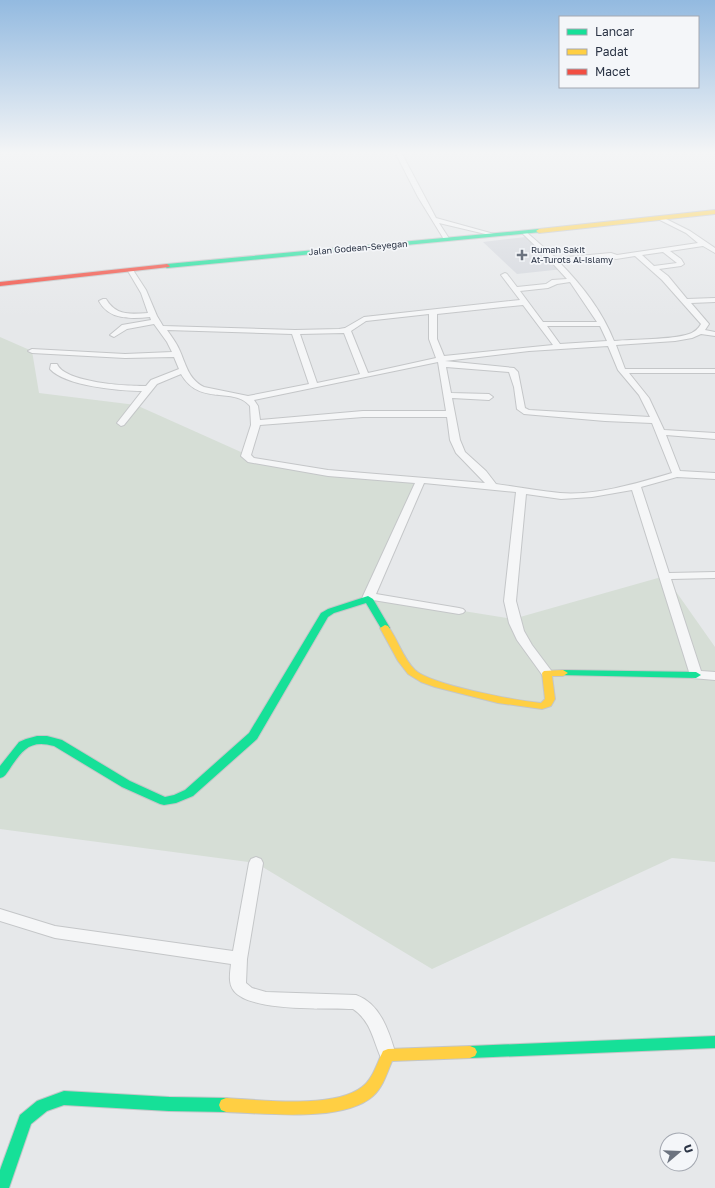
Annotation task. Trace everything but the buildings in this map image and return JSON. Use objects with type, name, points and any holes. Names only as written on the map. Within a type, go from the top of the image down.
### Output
[{"type":"street","points":[[426,207],[447,240]]},
{"type":"street","name":"Jalan Godean-Seyegan","points":[[0,284],[131,270],[525,233],[715,212]]},
{"type":"street","points":[[660,218],[688,232],[715,251]]},
{"type":"street","points":[[432,219],[492,235]]},
{"type":"street","points":[[525,233],[555,260],[573,280],[602,324],[623,371],[646,398],[670,461],[677,474]]},
{"type":"street","points":[[555,260],[666,251],[704,244]]},
{"type":"street","points":[[653,268],[681,264],[679,260],[666,251]]},
{"type":"street","points":[[636,254],[668,281],[684,301],[706,324],[701,332]]},
{"type":"street","points":[[131,270],[142,287],[156,322],[175,348],[183,370],[195,386],[209,392],[248,399],[314,385],[530,348],[675,339],[689,337],[701,332],[715,334]]},
{"type":"street","points":[[505,275],[558,347]]},
{"type":"street","points":[[516,290],[548,286],[555,282],[573,280]]},
{"type":"street","points":[[684,301],[715,300]]},
{"type":"street","points":[[103,301],[108,310],[123,315],[156,322],[295,332],[347,330],[364,319],[526,302]]},
{"type":"street","points":[[432,312],[433,339],[442,362],[455,440],[461,453],[493,486]]},
{"type":"street","points":[[114,335],[129,326],[156,322]]},
{"type":"street","points":[[542,324],[602,324]]},
{"type":"street","points":[[347,330],[366,376]]},
{"type":"street","points":[[295,332],[314,385]]},
{"type":"street","points":[[32,351],[125,356],[176,354]]},
{"type":"street","points":[[442,362],[511,370],[514,372],[518,386],[521,409],[527,412],[654,420]]},
{"type":"street","points":[[54,366],[54,369],[62,375],[115,387],[146,390]]},
{"type":"street","points":[[121,423],[146,390],[154,382],[183,370]]},
{"type":"street","points":[[623,371],[715,371]]},
{"type":"street","points":[[447,395],[489,397]]},
{"type":"street","points":[[248,399],[254,406],[256,422],[254,438],[246,456],[250,460],[328,473],[493,486],[561,496],[592,494],[636,486],[677,474],[715,476]]},
{"type":"street","points":[[256,422],[363,414],[450,414]]},
{"type":"street","points":[[659,432],[715,436]]},
{"type":"street","points":[[369,598],[421,480]]},
{"type":"street","points":[[636,486],[696,675]]},
{"type":"street","points":[[369,598],[410,670],[424,681],[485,696],[540,706],[547,704],[550,700],[547,673],[523,642],[513,619],[510,601],[521,490]]},
{"type":"street","points":[[665,576],[715,575]]},
{"type":"street","points":[[0,774],[23,743],[40,737],[49,738],[126,784],[164,801],[176,799],[189,793],[253,736],[324,615],[331,611],[369,598],[459,610]]},
{"type":"street","points":[[547,673],[715,676]]},
{"type":"street","points":[[1,1188],[25,1120],[42,1106],[64,1098],[255,1107],[311,1107],[328,1105],[359,1096],[372,1087],[388,1055],[378,1024],[366,1007],[356,1002],[266,999],[247,993],[240,986],[238,979],[240,959],[256,863]]},
{"type":"street","points":[[0,915],[55,932],[240,959]]},
{"type":"street","points":[[388,1055],[715,1042]]},
{"type":"shaded area","name":"Rumah Sakit At-Turots Al-Islamy","points":[[526,237],[563,269],[517,274],[483,242]]},
{"type":"shaded area","points":[[0,337],[32,351],[39,393],[136,405],[268,464],[421,480],[370,596],[513,619],[665,576],[715,647],[715,862],[672,858],[432,969],[256,863],[0,829]]},
{"type":"traffic: fast","points":[[167,266],[539,231]]},
{"type":"traffic: fast","points":[[0,774],[17,750],[23,745],[37,739],[47,740],[58,743],[126,784],[164,801],[176,799],[189,793],[253,736],[324,615],[331,611],[368,599],[385,628]]},
{"type":"traffic: fast","points":[[563,673],[696,675]]},
{"type":"traffic: fast","points":[[470,1052],[715,1042]]},
{"type":"traffic: fast","points":[[1,1188],[25,1120],[42,1106],[64,1098],[169,1104],[226,1105]]},
{"type":"traffic: slow","points":[[539,231],[715,212]]},
{"type":"traffic: slow","points":[[385,628],[403,661],[416,676],[424,680],[457,690],[517,703],[542,706],[547,704],[550,699],[547,673],[563,673]]},
{"type":"traffic: slow","points":[[226,1105],[300,1108],[338,1104],[355,1099],[367,1092],[377,1079],[388,1055],[470,1052]]},
{"type":"traffic: jam","points":[[0,284],[167,266]]},
{"type":"place","name":"Rumah Sakit At-Turots Al-Islamy","points":[[522,255]]}]
